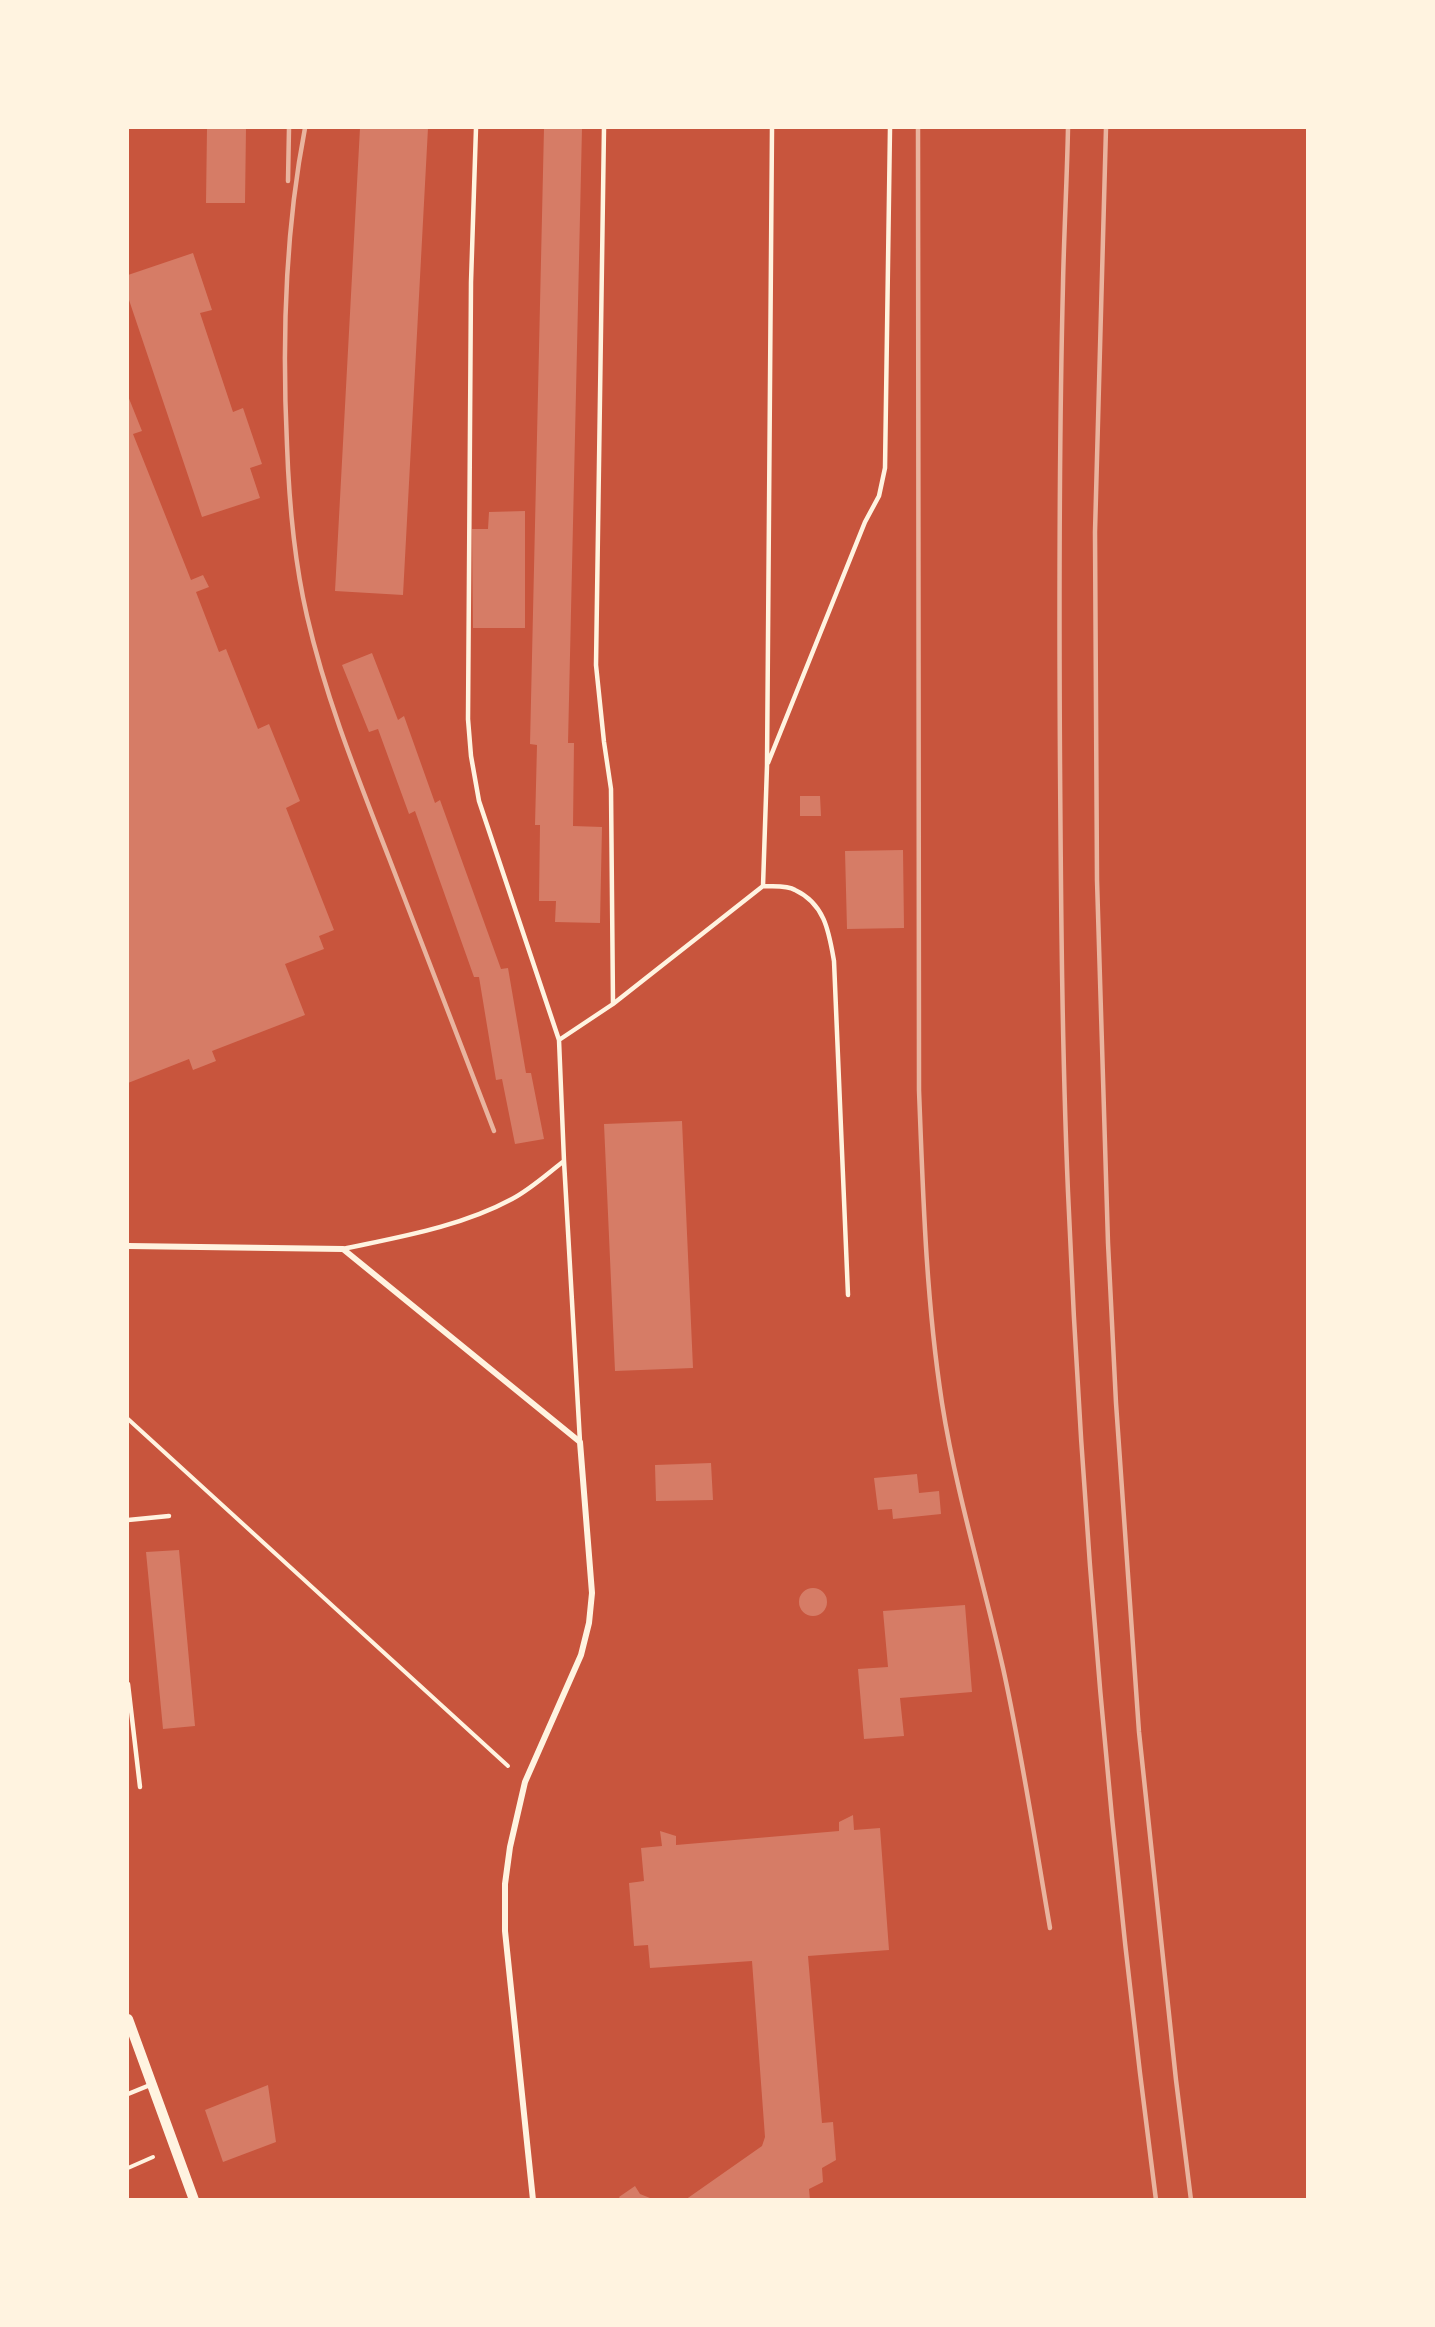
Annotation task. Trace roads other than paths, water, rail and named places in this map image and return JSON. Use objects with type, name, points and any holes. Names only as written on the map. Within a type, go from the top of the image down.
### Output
[{"type":"street","points":[[128,1246],[343,1249],[580,1442],[591,1593],[589,1623],[581,1655],[525,1782],[510,1847],[505,1884],[505,1931],[533,2199]]},
{"type":"street","points":[[128,2019],[194,2199]]},
{"type":"lane","points":[[476,128],[471,306],[468,696],[471,756],[479,801],[559,1040],[580,1442]]},
{"type":"lane","points":[[604,128],[596,664],[611,789],[613,1004]]},
{"type":"lane","points":[[763,886],[767,766],[772,128]]},
{"type":"lane","points":[[767,766],[865,522],[879,496],[885,468],[890,128]]},
{"type":"lane","points":[[559,1040],[613,1004],[763,886],[794,888],[813,902],[827,923],[834,961],[848,1295]]},
{"type":"lane","points":[[343,1249],[469,1218],[511,1199],[564,1161]]},
{"type":"lane","points":[[128,1520],[169,1516]]},
{"type":"lane","points":[[128,1684],[141,1787]]},
{"type":"lane","points":[[128,2094],[152,2085]]},
{"type":"railway","points":[[288,181],[289,128]]},
{"type":"railway","points":[[305,128],[293,206],[285,326],[287,445],[291,509],[302,595],[323,678],[343,738],[494,1131]]},
{"type":"railway","points":[[918,128],[919,1090],[929,1286],[937,1364],[948,1436],[1010,1700],[1050,1928]]},
{"type":"railway","points":[[1068,128],[1063,264],[1059,584],[1062,978],[1068,1192],[1090,1571],[1126,1949],[1156,2200]]},
{"type":"railway","points":[[1106,128],[1095,532],[1097,880],[1108,1243],[1116,1403],[1139,1732],[1191,2200]]}]
